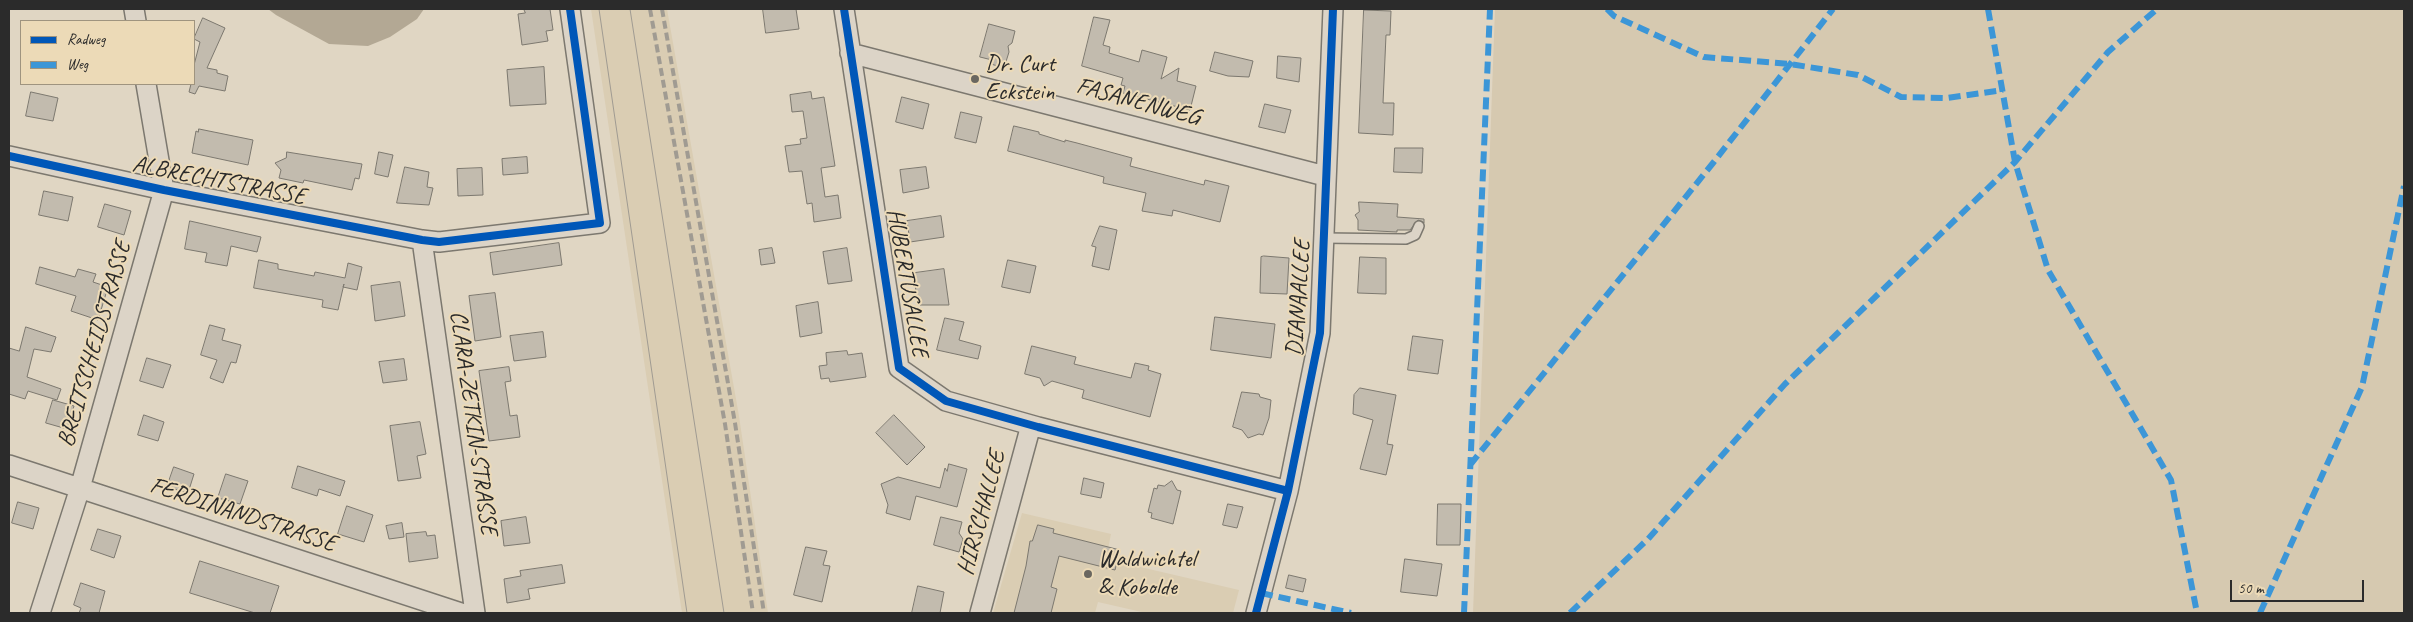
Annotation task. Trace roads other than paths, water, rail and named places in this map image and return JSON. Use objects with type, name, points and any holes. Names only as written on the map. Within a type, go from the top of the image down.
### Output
[{"type":"street","name":"ALBRECHTSTRASSE","points":[[9,156],[164,190],[439,242],[600,223],[570,9]]},
{"type":"street","name":"HUBERTUSALLEE","points":[[844,9],[899,368],[946,401],[1031,425],[1288,491]]},
{"type":"street","name":"DIANAALLEE","points":[[1256,613],[1288,491],[1320,333],[1333,9]]},
{"type":"street","name":"FASANENWEG","points":[[850,53],[1326,176]]},
{"type":"street","name":"BREITSCHEIDSTRASSE","points":[[40,613],[80,488],[164,190],[146,85]]},
{"type":"street","name":"CLARA-ZETKIN-STRASSE","points":[[422,240],[475,613]]},
{"type":"street","name":"HIRSCHALLEE","points":[[980,613],[1031,425]]},
{"type":"street","name":"FERDINANDSTRASSE","points":[[9,465],[461,613]]},
{"type":"lane","points":[[1323,238],[1406,239],[1415,235],[1419,226]]},
{"type":"tram line","points":[[599,9],[687,613]]},
{"type":"tram line","points":[[630,9],[724,613]]},
{"type":"railway","points":[[650,9],[725,424],[753,613]]},
{"type":"railway","points":[[662,9],[735,423],[764,613]]},
{"type":"place","name":"Dr. Curt Eckstein","points":[[975,79]]},
{"type":"place","name":"Waldwichtel & Kobolde","points":[[1088,574]]}]
